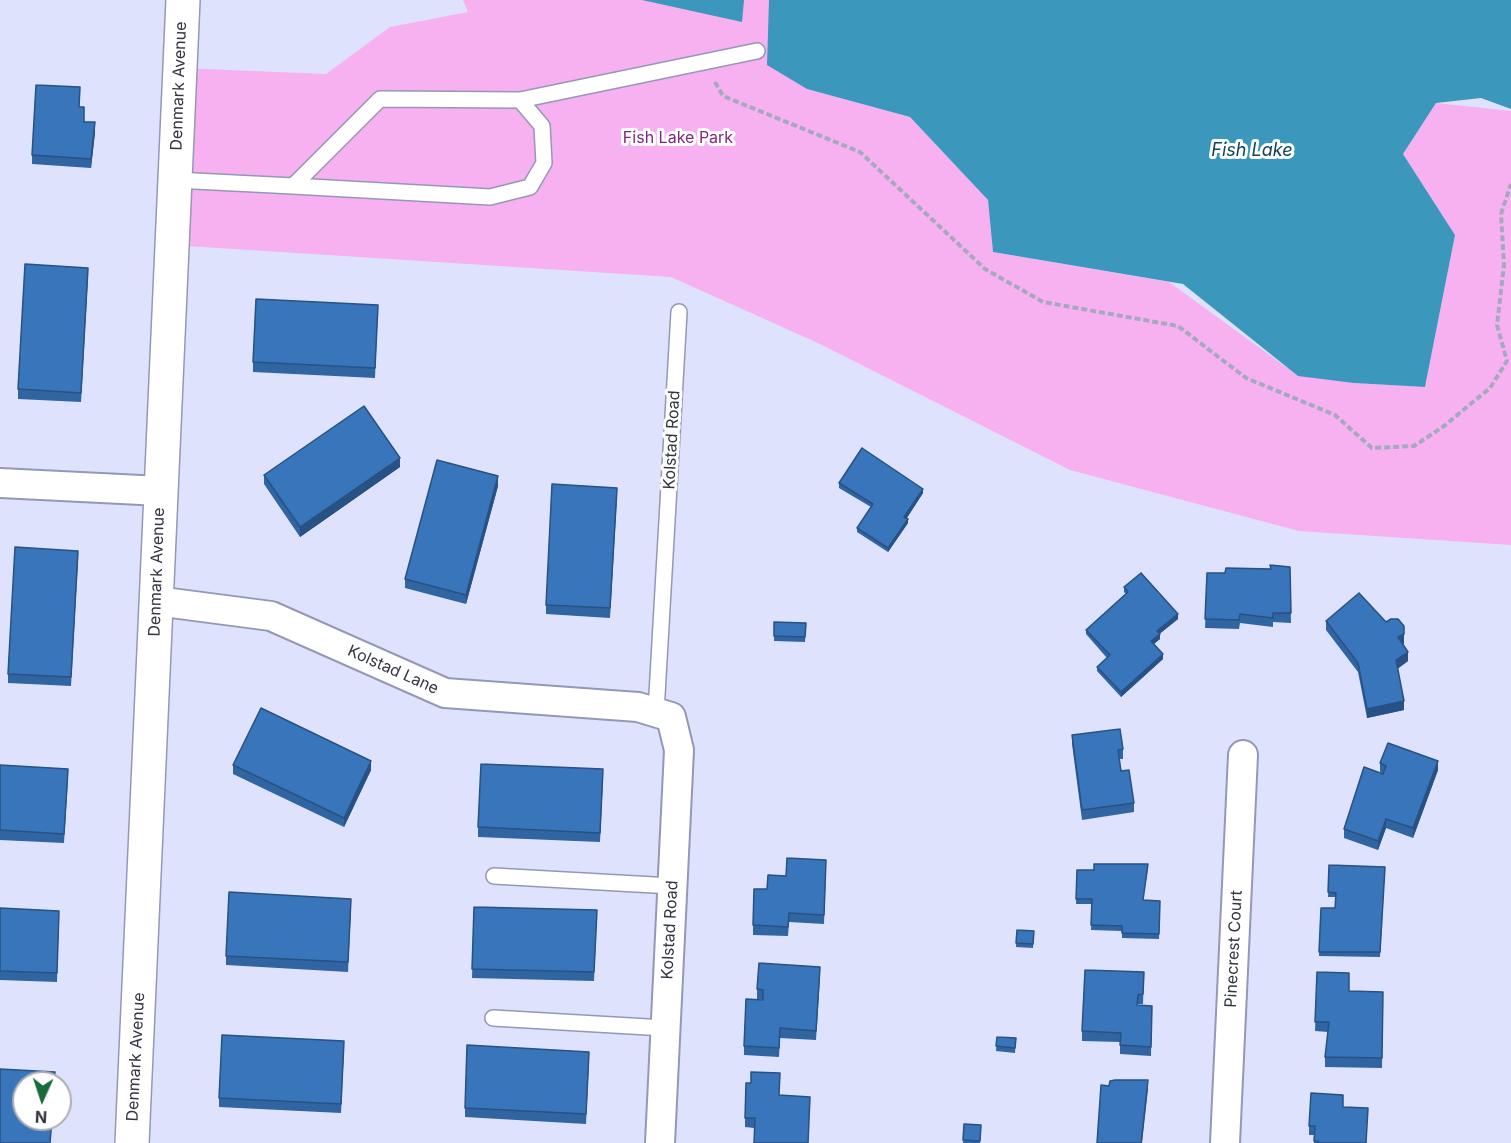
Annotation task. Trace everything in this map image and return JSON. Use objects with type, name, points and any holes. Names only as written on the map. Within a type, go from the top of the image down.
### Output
[{"type":"street","name":"Denmark Avenue","points":[[132,1143],[183,0]]},
{"type":"street","points":[[0,483],[161,491]]},
{"type":"street","name":"Kolstad Lane","points":[[156,601],[271,616],[445,693],[639,707],[664,715]]},
{"type":"street","name":"Kolstad Road","points":[[660,1143],[679,750],[664,715]]},
{"type":"street","name":"Pinecrest Court","points":[[1225,1143],[1243,756]]},
{"type":"lane","points":[[293,186],[380,99],[520,100],[757,51]]},
{"type":"lane","points":[[175,180],[490,197],[530,187],[544,163],[542,126],[520,100]]},
{"type":"lane","name":"Kolstad Road","points":[[664,715],[679,312]]},
{"type":"lane","points":[[494,876],[672,886]]},
{"type":"lane","points":[[493,1018],[665,1028]]},
{"type":"path","points":[[706,62],[723,96],[860,152],[985,269],[1043,302],[1178,326],[1246,378],[1335,415],[1372,448],[1414,446],[1444,426],[1490,388],[1508,361],[1497,325],[1503,275],[1501,214],[1511,184]]},
{"type":"path","points":[[1503,275],[1511,274]]},
{"type":"green space","name":"Fish Lake Park","points":[[463,0],[796,0],[807,89],[910,117],[988,200],[993,252],[1169,282],[1286,367],[1354,383],[1425,387],[1455,235],[1403,154],[1436,103],[1511,111],[1511,545],[1299,531],[1070,470],[820,344],[671,277],[187,246],[180,68],[326,74],[390,27],[468,12]]},
{"type":"water","points":[[642,0],[744,0],[742,22]]},
{"type":"water","name":"Fish Lake","points":[[769,0],[1511,0],[1511,109],[1481,98],[1436,103],[1403,154],[1455,235],[1425,387],[1354,383],[1298,376],[1183,284],[993,252],[988,200],[910,117],[807,89],[767,65]]},
{"type":"building","points":[[36,85],[80,87],[79,107],[84,107],[84,122],[95,122],[91,159],[32,155]]},
{"type":"building","points":[[25,264],[88,268],[81,393],[18,389]]},
{"type":"building","points":[[256,299],[378,305],[375,368],[253,362]]},
{"type":"building","points":[[364,406],[400,458],[300,527],[264,475]]},
{"type":"building","points":[[862,448],[923,489],[904,517],[908,519],[888,548],[857,528],[873,504],[839,483]]},
{"type":"building","points":[[437,460],[498,476],[466,595],[405,579]]},
{"type":"building","points":[[552,484],[617,488],[610,608],[546,605]]},
{"type":"building","points":[[15,547],[78,551],[71,677],[8,674]]},
{"type":"building","points":[[1270,565],[1290,567],[1291,613],[1273,613],[1273,618],[1240,614],[1239,620],[1205,619],[1207,573],[1225,573],[1226,568],[1271,569]]},
{"type":"building","points":[[1141,573],[1178,614],[1157,631],[1160,634],[1151,641],[1163,654],[1121,692],[1097,667],[1110,655],[1086,630],[1128,592],[1124,587]]},
{"type":"building","points":[[1359,593],[1386,622],[1398,619],[1404,626],[1404,634],[1398,637],[1408,652],[1396,660],[1404,701],[1367,709],[1358,663],[1326,621]]},
{"type":"building","points":[[774,622],[806,623],[805,637],[774,636]]},
{"type":"building","points":[[261,708],[371,761],[344,818],[233,765]]},
{"type":"building","points":[[1120,729],[1123,749],[1118,750],[1121,771],[1129,770],[1134,803],[1082,810],[1072,735]]},
{"type":"building","points":[[1388,743],[1438,761],[1413,828],[1386,819],[1378,841],[1344,829],[1364,767],[1383,774],[1386,766],[1380,763]]},
{"type":"building","points":[[481,764],[603,769],[600,833],[478,827]]},
{"type":"building","points":[[0,765],[68,769],[64,834],[0,830]]},
{"type":"building","points":[[787,858],[826,860],[824,915],[789,913],[788,927],[753,925],[754,889],[767,889],[768,875],[786,876]]},
{"type":"building","points":[[1094,864],[1148,864],[1143,900],[1160,901],[1159,934],[1122,933],[1122,926],[1091,925],[1092,899],[1076,899],[1077,870],[1094,870]]},
{"type":"building","points":[[1329,865],[1385,867],[1380,952],[1319,952],[1321,908],[1335,908],[1336,893],[1328,892]]},
{"type":"building","points":[[229,892],[351,899],[348,962],[226,956]]},
{"type":"building","points":[[474,907],[597,910],[594,972],[472,969]]},
{"type":"building","points":[[0,908],[59,911],[57,973],[0,971]]},
{"type":"building","points":[[1017,930],[1034,931],[1033,944],[1016,943]]},
{"type":"building","points":[[759,963],[820,967],[816,1031],[780,1028],[779,1048],[744,1046],[746,999],[763,1000],[763,990],[757,989]]},
{"type":"building","points":[[1085,970],[1144,972],[1143,994],[1138,995],[1137,1005],[1152,1006],[1151,1047],[1120,1045],[1121,1033],[1082,1031]]},
{"type":"building","points":[[1317,972],[1349,973],[1349,991],[1383,992],[1382,1058],[1325,1057],[1329,1022],[1315,1022]]},
{"type":"building","points":[[222,1035],[344,1041],[341,1104],[219,1098]]},
{"type":"building","points":[[997,1037],[1016,1038],[1015,1048],[996,1046]]},
{"type":"building","points":[[467,1045],[589,1052],[586,1114],[465,1108]]},
{"type":"building","points":[[0,1069],[37,1071],[12,1071],[12,1131],[51,1131],[50,1143],[0,1143]]},
{"type":"building","points":[[751,1072],[780,1073],[779,1095],[810,1097],[808,1143],[754,1143],[755,1118],[745,1118],[746,1083],[751,1083]]},
{"type":"building","points":[[1148,1080],[1141,1143],[1097,1143],[1101,1085],[1109,1086],[1110,1081]]},
{"type":"building","points":[[1311,1093],[1343,1095],[1343,1107],[1368,1108],[1366,1143],[1318,1143],[1314,1141],[1315,1126],[1309,1126]]},
{"type":"building","points":[[964,1124],[981,1125],[980,1141],[963,1140]]}]
